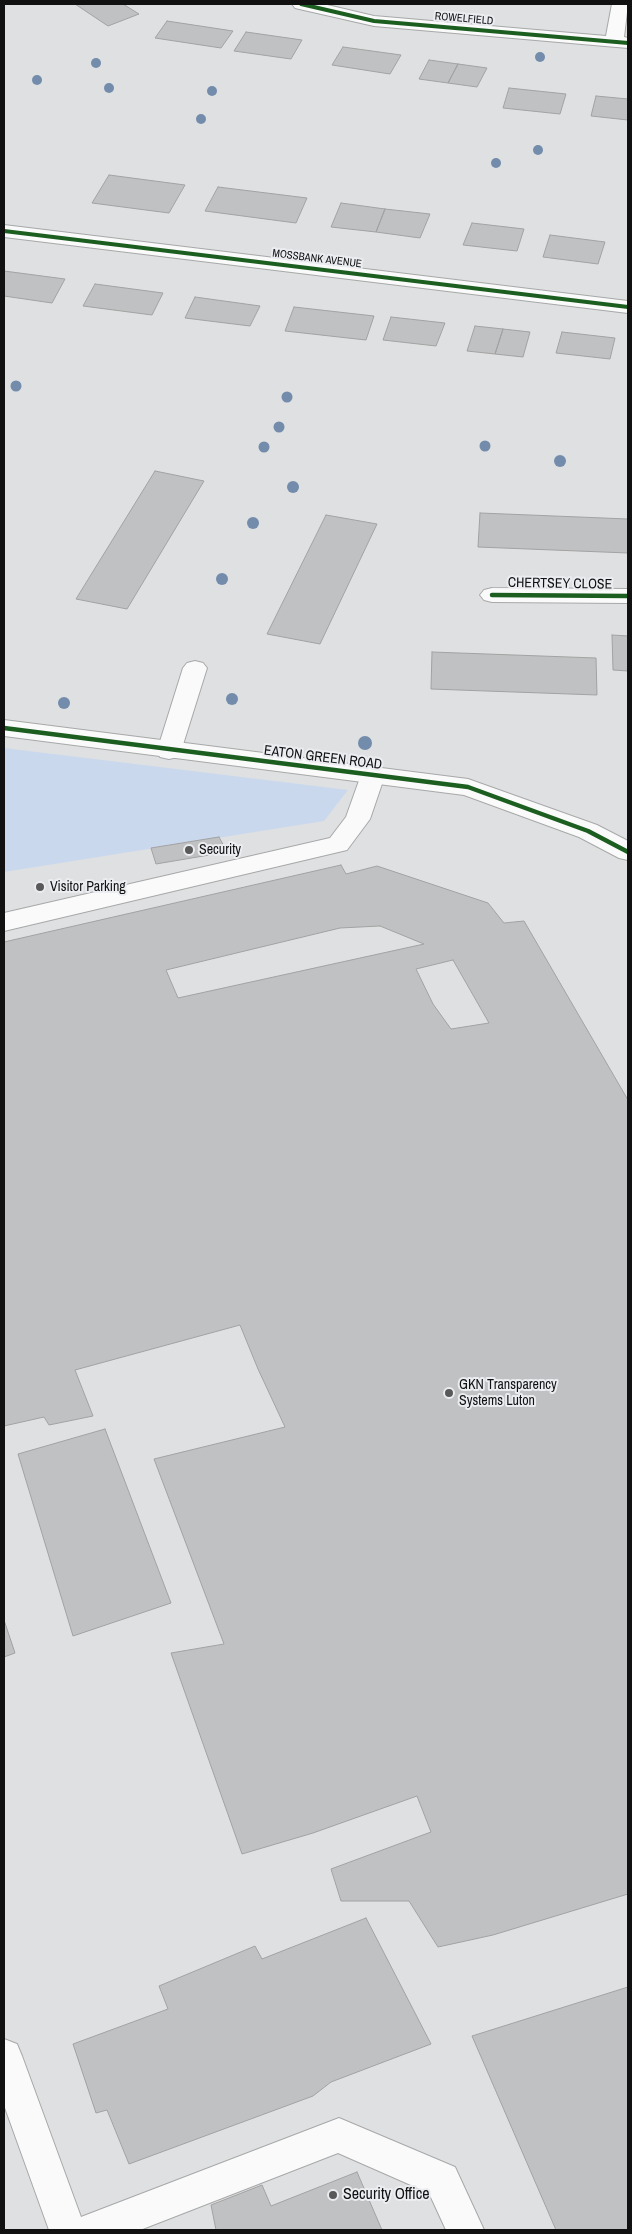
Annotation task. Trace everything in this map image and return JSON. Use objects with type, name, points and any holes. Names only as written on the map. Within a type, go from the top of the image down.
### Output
[{"type":"street","name":"ROWELFIELD","points":[[300,4],[374,21],[621,42]]},
{"type":"street","points":[[621,4],[621,42]]},
{"type":"street","name":"MOSSBANK AVENUE","points":[[4,231],[628,307]]},
{"type":"street","name":"CHERTSEY CLOSE","points":[[492,595],[628,596]]},
{"type":"street","points":[[169,751],[196,668]]},
{"type":"street","name":"EATON GREEN ROAD","points":[[4,728],[169,751],[468,787],[588,831],[628,852]]},
{"type":"street","points":[[4,922],[338,844],[358,819],[373,775]]},
{"type":"street","points":[[628,866],[628,871]]},
{"type":"street","points":[[4,2056],[67,2230]]},
{"type":"street","points":[[94,2230],[339,2136],[442,2180],[465,2230]]},
{"type":"shaded area","points":[[4,748],[348,790],[324,821],[4,872]]},
{"type":"building","points":[[75,4],[123,4],[139,14],[108,26]]},
{"type":"building","points":[[167,21],[233,31],[221,48],[155,38]]},
{"type":"building","points":[[246,32],[302,40],[291,59],[234,51]]},
{"type":"building","points":[[343,47],[401,55],[390,74],[332,65]]},
{"type":"building","points":[[429,60],[458,64],[448,83],[419,79]]},
{"type":"building","points":[[458,64],[487,68],[477,87],[448,83]]},
{"type":"building","points":[[509,88],[566,94],[560,114],[503,108]]},
{"type":"building","points":[[596,96],[628,99],[628,120],[591,116]]},
{"type":"building","points":[[109,175],[185,185],[169,213],[92,203]]},
{"type":"building","points":[[218,187],[307,198],[296,223],[205,211]]},
{"type":"building","points":[[341,203],[385,209],[376,232],[331,227]]},
{"type":"building","points":[[385,209],[430,214],[420,238],[376,232]]},
{"type":"building","points":[[472,223],[524,229],[517,251],[463,245]]},
{"type":"building","points":[[550,235],[605,242],[598,264],[543,257]]},
{"type":"building","points":[[4,271],[65,279],[52,303],[4,296]]},
{"type":"building","points":[[95,284],[163,293],[152,315],[83,306]]},
{"type":"building","points":[[195,297],[260,306],[250,326],[185,318]]},
{"type":"building","points":[[294,307],[374,316],[366,340],[285,331]]},
{"type":"building","points":[[391,317],[445,323],[436,346],[383,340]]},
{"type":"building","points":[[475,326],[503,329],[495,354],[467,351]]},
{"type":"building","points":[[503,329],[530,332],[523,357],[495,354]]},
{"type":"building","points":[[562,332],[615,338],[610,359],[556,353]]},
{"type":"building","points":[[155,471],[204,481],[127,609],[76,599]]},
{"type":"building","points":[[480,513],[628,519],[628,553],[478,547]]},
{"type":"building","points":[[326,515],[377,524],[320,644],[267,634]]},
{"type":"building","points":[[612,635],[628,636],[628,671],[613,670]]},
{"type":"building","points":[[432,652],[596,658],[597,695],[431,689]]},
{"type":"building","name":"Security","points":[[219,837],[227,852],[156,864],[151,848]]},
{"type":"building","name":"GKN Transparency Systems Luton","points":[[341,865],[346,874],[377,866],[488,903],[504,923],[524,921],[628,1100],[628,1894],[493,1935],[438,1947],[409,1901],[341,1901],[331,1869],[431,1832],[417,1796],[313,1833],[242,1854],[171,1653],[224,1644],[154,1459],[285,1427],[240,1325],[75,1370],[93,1416],[49,1425],[44,1417],[4,1426],[4,942]],"holes":[[[380,926],[424,944],[178,998],[166,970],[340,928]],[[453,960],[489,1023],[451,1029],[433,1004],[416,969]]]},
{"type":"building","points":[[105,1429],[171,1603],[73,1636],[18,1454]]},
{"type":"building","points":[[4,1620],[15,1653],[4,1657]]},
{"type":"building","points":[[366,1918],[431,2044],[331,2082],[313,2096],[129,2164],[107,2110],[96,2113],[73,2044],[168,2009],[159,1986],[255,1946],[262,1959]]},
{"type":"building","points":[[628,1987],[628,2230],[556,2230],[472,2036]]},
{"type":"building","name":"Security Office","points":[[357,2172],[382,2230],[216,2230],[211,2205],[262,2185],[271,2206]]},
{"type":"cycle path","points":[[301,4],[374,21],[628,43]]},
{"type":"cycle path","points":[[4,231],[628,307]]},
{"type":"cycle path","points":[[492,595],[628,596]]},
{"type":"cycle path","points":[[4,728],[468,787],[588,831],[628,852]]},
{"type":"place","name":"Security","points":[[189,850]]},
{"type":"place","name":"Visitor Parking","points":[[40,887]]},
{"type":"place","name":"GKN Transparency Systems Luton","points":[[449,1393]]},
{"type":"place","name":"Security Office","points":[[333,2195]]}]
